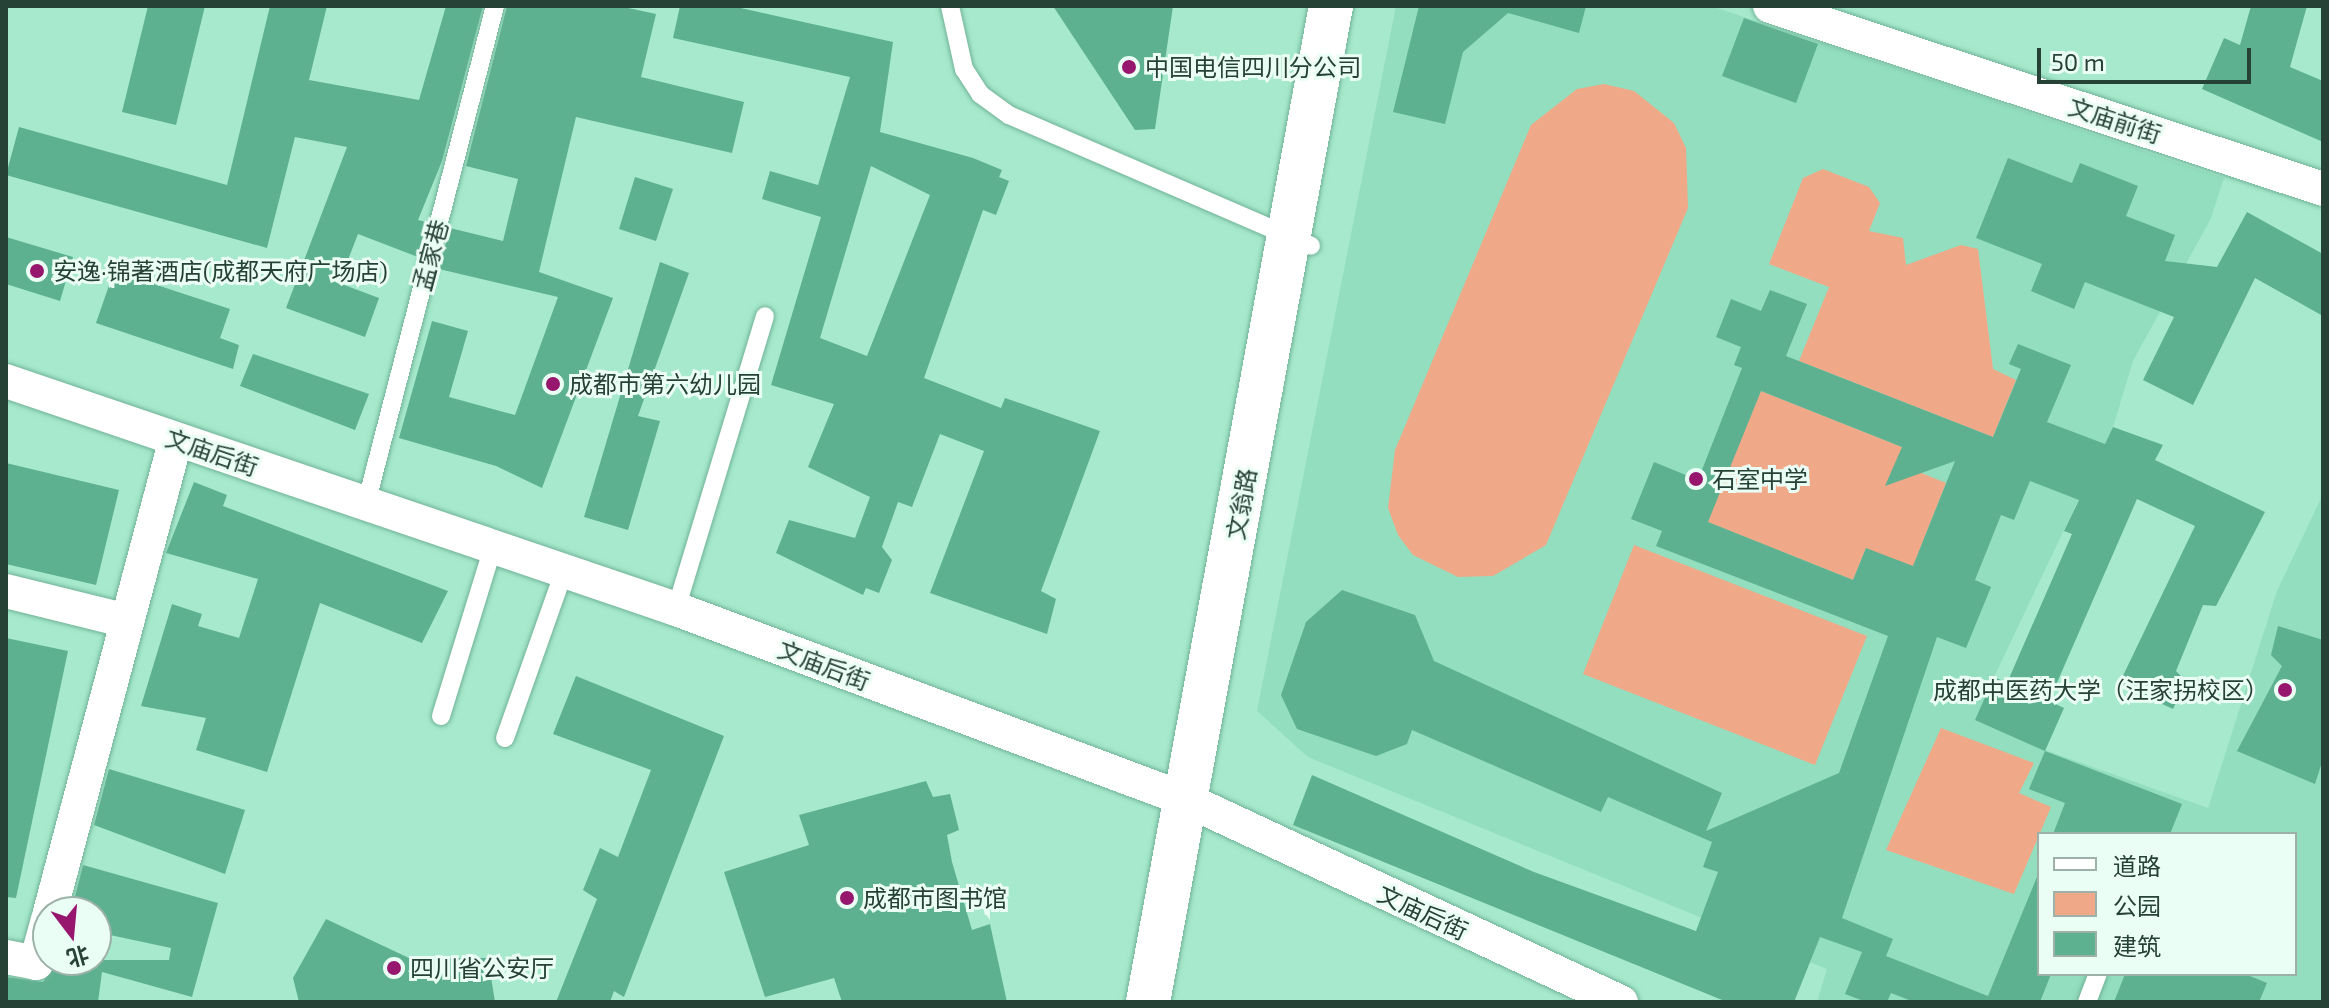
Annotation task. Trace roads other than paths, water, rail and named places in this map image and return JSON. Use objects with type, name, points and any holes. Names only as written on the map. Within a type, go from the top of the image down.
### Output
[{"type":"main road","name":"文翁路","points":[[1300,242],[1331,6]]},
{"type":"main road","name":"文翁路","points":[[1148,1002],[1197,807],[1300,242],[1355,6]]},
{"type":"main road","name":"文翁路","points":[[1176,1002],[1197,807]]},
{"type":"street","name":"文庙前街","points":[[1770,6],[2323,189]]},
{"type":"street","name":"文庙后街","points":[[6,381],[676,609],[1197,807],[1621,1002]]},
{"type":"street","points":[[54,896],[176,440]]},
{"type":"street","points":[[6,591],[127,621]]},
{"type":"street","points":[[6,957],[32,962]]},
{"type":"lane","name":"孟家巷","points":[[366,504],[495,6]]},
{"type":"lane","points":[[950,6],[964,69],[980,94],[1009,115],[1300,242]]},
{"type":"lane","points":[[676,609],[765,316]]},
{"type":"lane","points":[[441,716],[493,547]]},
{"type":"lane","points":[[505,738],[564,571]]},
{"type":"lane","points":[[2087,1002],[2097,976]]},
{"type":"place","name":"中国电信四川分公司","points":[[1129,67]]},
{"type":"place","name":"安逸·锦著酒店(成都天府广场店)","points":[[37,271]]},
{"type":"place","name":"成都市第六幼儿园","points":[[553,384]]},
{"type":"place","name":"石室中学","points":[[1696,479]]},
{"type":"place","name":"成都中医药大学（汪家拐校区）","points":[[2285,690]]},
{"type":"place","name":"成都市图书馆","points":[[847,898]]},
{"type":"place","name":"四川省公安厅","points":[[394,968]]}]
